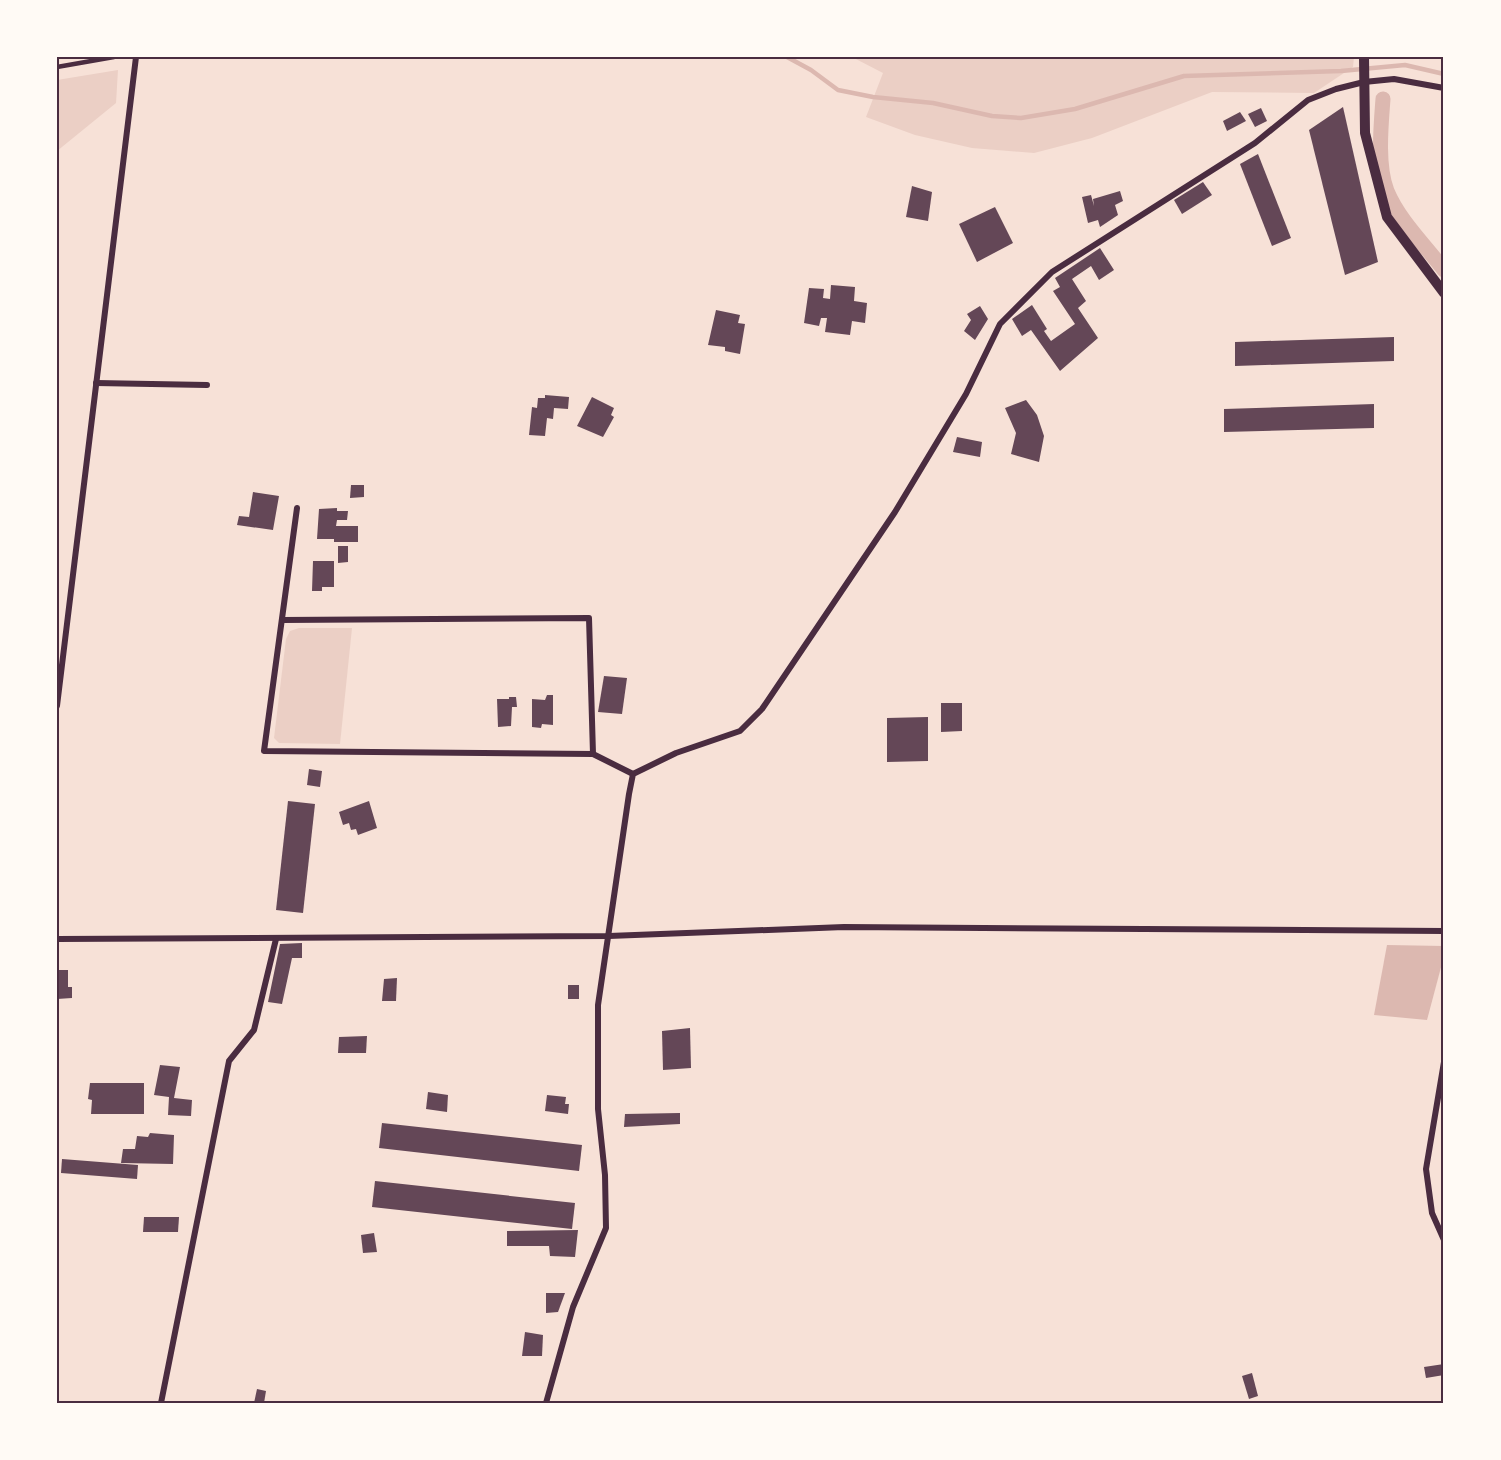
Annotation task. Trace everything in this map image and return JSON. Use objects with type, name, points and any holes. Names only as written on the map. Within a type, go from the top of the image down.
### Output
[{"type":"street","points":[[57,706],[136,57]]},
{"type":"street","points":[[1364,58],[1367,78],[1365,133],[1387,217],[1444,293]]},
{"type":"street","points":[[633,774],[676,753],[740,731],[762,709],[895,512],[966,394],[1000,324],[1052,272],[1255,143],[1308,100],[1367,78],[1394,79],[1444,88]]},
{"type":"street","points":[[96,382],[207,385]]},
{"type":"street","points":[[297,508],[264,752],[593,754],[633,774]]},
{"type":"street","points":[[282,620],[589,618],[593,754]]},
{"type":"street","points":[[546,1403],[573,1307],[606,1228],[605,1175],[598,1109],[598,1005],[633,774]]},
{"type":"street","points":[[57,939],[609,936],[844,927],[1444,931]]},
{"type":"street","points":[[161,1403],[229,1061],[255,1030],[276,939]]},
{"type":"street","points":[[1444,1062],[1426,1169],[1432,1213],[1444,1240]]},
{"type":"lane","points":[[57,67],[114,57]]},
{"type":"shaded area","points":[[852,57],[1354,57],[1353,67],[1314,93],[1212,92],[1092,138],[1034,153],[972,148],[915,135],[866,117],[883,73]]},
{"type":"shaded area","points":[[118,70],[116,103],[57,151],[57,80]]},
{"type":"shaded area","points":[[299,628],[352,628],[340,744],[279,743],[274,738],[286,639],[290,631]]},
{"type":"shaded area","points":[[1387,945],[1444,946],[1444,956],[1427,1020],[1374,1015]]},
{"type":"building","points":[[1343,107],[1378,262],[1345,275],[1309,130]]},
{"type":"building","points":[[1261,108],[1267,121],[1255,127],[1248,114]]},
{"type":"building","points":[[1240,112],[1246,121],[1227,131],[1223,121]]},
{"type":"building","points":[[1258,154],[1291,238],[1272,246],[1240,164]]},
{"type":"building","points":[[1203,182],[1212,195],[1182,214],[1174,200]]},
{"type":"building","points":[[912,186],[932,192],[928,221],[906,217]]},
{"type":"building","points":[[1120,191],[1123,201],[1115,205],[1118,215],[1100,227],[1098,220],[1088,223],[1082,197],[1091,195],[1094,206],[1093,199]]},
{"type":"building","points":[[995,207],[1013,243],[977,262],[959,224]]},
{"type":"building","points":[[1100,248],[1114,270],[1099,280],[1091,266],[1072,279],[1086,301],[1078,308],[1098,338],[1060,371],[1031,330],[1022,336],[1012,319],[1032,305],[1047,329],[1044,331],[1051,341],[1075,324],[1053,291],[1060,287],[1055,278]]},
{"type":"building","points":[[831,285],[855,287],[854,301],[867,303],[865,323],[852,321],[850,335],[825,332],[827,318],[821,318],[819,326],[804,323],[809,288],[824,289],[823,298],[830,299]]},
{"type":"building","points":[[980,306],[988,319],[975,340],[964,331],[971,320],[967,314]]},
{"type":"building","points":[[716,310],[740,315],[738,323],[745,324],[740,354],[725,351],[725,347],[708,345]]},
{"type":"building","points":[[1394,337],[1394,361],[1235,366],[1235,342]]},
{"type":"building","points":[[545,395],[569,397],[568,409],[554,408],[553,419],[547,418],[545,436],[529,435],[532,407],[537,408],[538,398],[545,398]]},
{"type":"building","points":[[592,397],[614,408],[611,415],[614,417],[603,437],[577,426]]},
{"type":"building","points":[[1026,400],[1037,415],[1044,436],[1039,462],[1011,454],[1016,433],[1005,408]]},
{"type":"building","points":[[1374,404],[1374,428],[1224,432],[1224,409]]},
{"type":"building","points":[[957,437],[982,442],[980,457],[953,452]]},
{"type":"building","points":[[351,485],[364,485],[364,497],[350,498]]},
{"type":"building","points":[[253,492],[279,496],[273,530],[237,525],[239,516],[249,517]]},
{"type":"building","points":[[337,508],[337,511],[348,511],[347,520],[337,520],[336,526],[358,526],[358,542],[317,539],[319,509]]},
{"type":"building","points":[[338,546],[348,546],[348,562],[338,563]]},
{"type":"building","points":[[313,561],[334,561],[334,587],[322,587],[322,591],[312,591]]},
{"type":"building","points":[[604,676],[627,678],[622,714],[598,712]]},
{"type":"building","points":[[547,695],[553,695],[553,725],[542,724],[541,728],[532,727],[532,699],[545,700]]},
{"type":"building","points":[[509,697],[516,697],[517,707],[512,707],[511,726],[498,727],[497,699],[509,699]]},
{"type":"building","points":[[941,703],[962,703],[962,731],[941,732]]},
{"type":"building","points":[[928,717],[928,761],[887,762],[887,718]]},
{"type":"building","points":[[309,769],[322,771],[320,787],[307,785]]},
{"type":"building","points":[[288,801],[315,804],[303,913],[276,910]]},
{"type":"building","points":[[369,801],[377,828],[358,835],[356,829],[351,830],[349,823],[343,825],[339,812]]},
{"type":"building","points":[[302,943],[302,958],[292,958],[282,1004],[268,1002],[280,944]]},
{"type":"building","points":[[57,970],[68,970],[68,987],[72,987],[72,998],[57,999]]},
{"type":"building","points":[[397,978],[396,1001],[382,1001],[384,979]]},
{"type":"building","points":[[568,985],[579,985],[579,999],[568,999]]},
{"type":"building","points":[[690,1028],[691,1068],[663,1070],[662,1031]]},
{"type":"building","points":[[367,1036],[366,1053],[338,1053],[339,1037]]},
{"type":"building","points":[[160,1065],[180,1067],[174,1098],[192,1100],[191,1116],[168,1115],[169,1097],[154,1095]]},
{"type":"building","points":[[90,1083],[144,1083],[144,1114],[91,1114],[92,1100],[88,1099]]},
{"type":"building","points":[[428,1092],[448,1095],[447,1112],[426,1109]]},
{"type":"building","points":[[547,1095],[566,1097],[565,1104],[569,1104],[568,1114],[545,1111]]},
{"type":"building","points":[[680,1113],[680,1124],[624,1127],[625,1114]]},
{"type":"building","points":[[382,1123],[582,1145],[579,1171],[379,1148]]},
{"type":"building","points":[[150,1133],[174,1135],[173,1164],[121,1163],[123,1149],[135,1149],[137,1136],[148,1137]]},
{"type":"building","points":[[62,1159],[138,1165],[137,1179],[61,1173]]},
{"type":"building","points":[[375,1181],[575,1203],[572,1229],[372,1207]]},
{"type":"building","points":[[144,1217],[179,1217],[178,1232],[143,1232]]},
{"type":"building","points":[[578,1230],[575,1257],[550,1256],[549,1246],[507,1246],[507,1231]]},
{"type":"building","points":[[374,1233],[377,1252],[363,1253],[361,1235]]},
{"type":"building","points":[[546,1293],[565,1293],[558,1312],[546,1313]]},
{"type":"building","points":[[525,1332],[543,1335],[542,1356],[522,1356]]},
{"type":"building","points":[[1444,1364],[1444,1375],[1426,1378],[1424,1367]]},
{"type":"building","points":[[1252,1373],[1258,1396],[1249,1399],[1242,1376]]},
{"type":"building","points":[[257,1389],[266,1391],[264,1403],[254,1403]]},
{"type":"waterway","points":[[787,57],[811,70],[838,90],[873,97],[933,103],[992,116],[1021,118],[1075,109],[1184,76],[1341,71],[1405,65],[1444,74]]},
{"type":"waterway","points":[[1383,99],[1381,158],[1387,191],[1405,222],[1444,270]]}]
